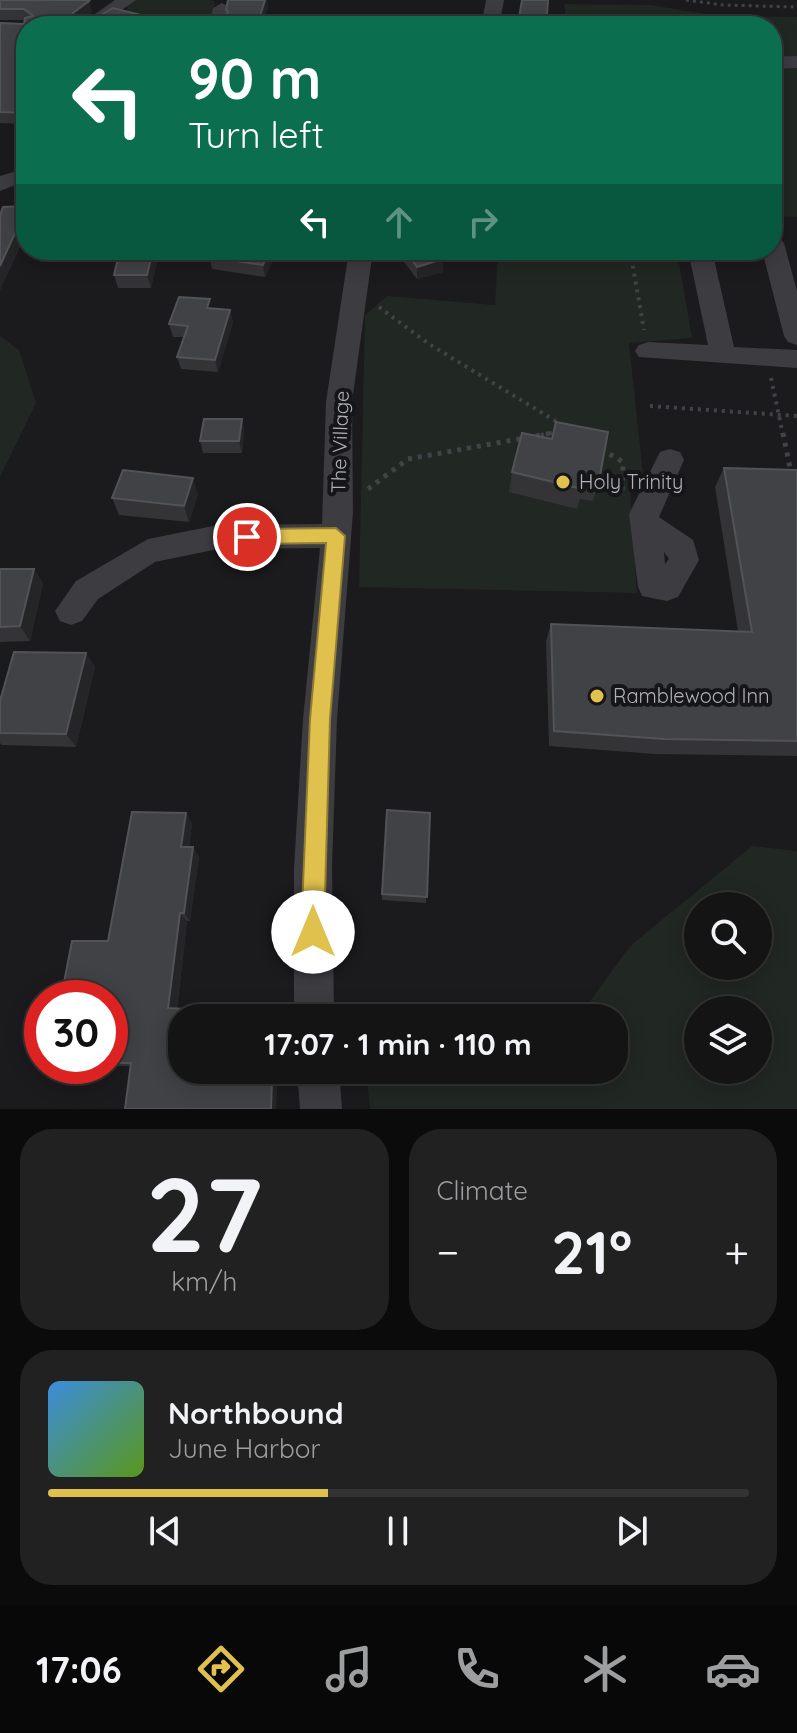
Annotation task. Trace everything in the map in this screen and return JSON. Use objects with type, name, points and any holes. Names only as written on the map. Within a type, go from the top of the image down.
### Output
[{"type":"street","points":[[103,16],[121,5]]},
{"type":"street","name":"The Village","points":[[314,1004],[313,868],[320,719],[337,524],[339,402],[360,260]]},
{"type":"street","points":[[702,260],[723,355]]},
{"type":"street","points":[[777,260],[797,336]]},
{"type":"street","points":[[648,351],[797,359]]},
{"type":"street","points":[[645,519],[670,460]]},
{"type":"street","points":[[71,611],[87,590],[148,551],[218,537],[337,524]]},
{"type":"street","points":[[319,1084],[321,1109]]},
{"type":"path","points":[[686,0],[723,5],[797,7]]},
{"type":"path","points":[[632,260],[648,351]]},
{"type":"path","points":[[337,524],[408,459],[570,429],[429,344],[357,290]]},
{"type":"path","points":[[767,358],[790,468]]},
{"type":"path","points":[[650,406],[797,416]]},
{"type":"path","points":[[597,446],[623,462],[620,487],[624,500],[645,519]]},
{"type":"shaded area","points":[[134,0],[215,1],[213,13],[208,16],[148,16],[128,11],[127,6]]},
{"type":"shaded area","points":[[564,4],[651,5],[718,16],[566,16]]},
{"type":"shaded area","points":[[782,17],[797,17],[797,217],[782,216]]},
{"type":"shaded area","points":[[497,260],[679,260],[692,338],[629,343],[643,474],[629,474],[637,593],[359,587],[365,315],[387,296],[495,305]]},
{"type":"shaded area","points":[[0,336],[19,350],[36,403],[0,477]]},
{"type":"shaded area","points":[[752,846],[797,851],[797,1109],[370,1109],[367,1084],[628,1084],[628,1004],[588,1004],[630,946],[684,902],[684,980],[772,980],[772,892],[696,892]]},
{"type":"building","points":[[0,0],[89,1],[73,16],[33,16],[24,9],[0,9]]},
{"type":"building","points":[[228,0],[265,0],[260,16],[226,16]]},
{"type":"building","points":[[522,0],[548,0],[547,15],[563,16],[519,16]]},
{"type":"building","points":[[113,8],[145,16],[99,16]]},
{"type":"building","points":[[0,23],[16,24],[16,113],[0,112]]},
{"type":"building","points":[[16,206],[16,231],[0,266],[0,215],[3,207]]},
{"type":"building","points":[[118,260],[151,260],[147,275],[114,275]]},
{"type":"building","points":[[230,260],[265,260],[263,265]]},
{"type":"building","points":[[412,260],[440,260],[417,267]]},
{"type":"building","points":[[179,297],[210,299],[207,308],[230,310],[215,360],[177,357],[188,326],[169,324]]},
{"type":"building","points":[[204,419],[242,419],[239,441],[200,441]]},
{"type":"building","points":[[556,422],[608,432],[599,481],[585,478],[582,489],[512,472],[522,433],[552,439]]},
{"type":"building","points":[[724,468],[797,470],[797,741],[664,739],[554,731],[551,624],[752,632]]},
{"type":"building","points":[[123,470],[193,478],[184,506],[112,498]]},
{"type":"building","points":[[0,569],[34,569],[20,626],[0,627]]},
{"type":"building","points":[[14,652],[86,653],[66,734],[0,733],[0,701]]},
{"type":"building","points":[[387,810],[430,813],[427,897],[382,894]]},
{"type":"building","points":[[132,812],[186,813],[181,847],[193,847],[184,913],[180,913],[168,1004],[168,1084],[272,1084],[271,1109],[125,1109],[131,1063],[128,1063],[128,980],[64,980],[72,941],[108,941]]},
{"type":"place","name":"Holy Trinity","points":[[563,482]]},
{"type":"place","name":"Ramblewood Inn","points":[[597,696]]},
{"type":"route","points":[[247,537],[336,536],[320,719],[313,932]]}]
